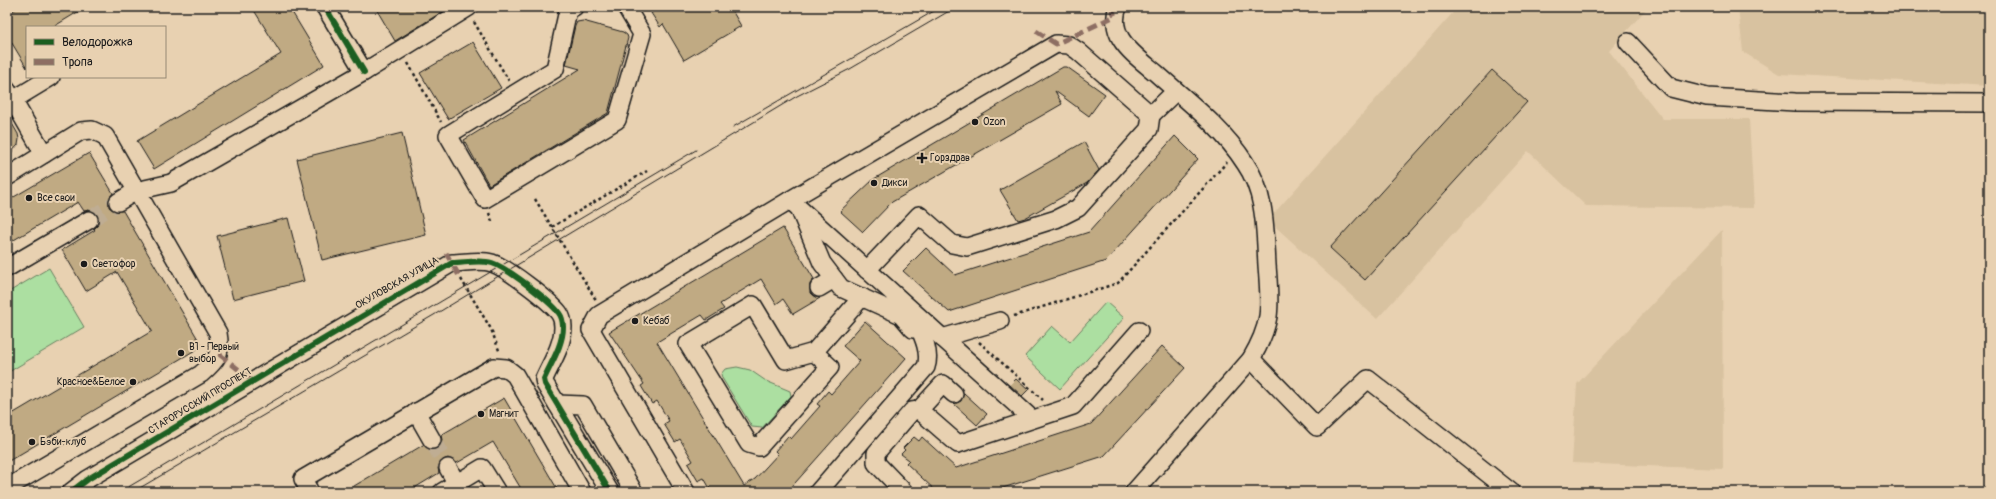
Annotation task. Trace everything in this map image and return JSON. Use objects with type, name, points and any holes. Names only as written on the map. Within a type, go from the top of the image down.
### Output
[{"type":"street","points":[[325,7],[364,72]]},
{"type":"street","points":[[574,7],[568,10],[555,69],[448,135],[485,199],[617,120],[642,34],[626,7]]},
{"type":"street","points":[[1118,7],[1115,16],[1116,28],[1121,39],[1176,92],[1212,123],[1246,163],[1261,198],[1265,225],[1270,303],[1268,324],[1252,359],[1134,492]]},
{"type":"street","points":[[118,202],[136,191],[171,183],[364,72],[468,8]]},
{"type":"street","points":[[1628,42],[1671,88],[1707,98],[1795,102],[1989,103]]},
{"type":"street","points":[[591,330],[599,315],[795,205],[1056,44],[1069,46],[1078,51],[1151,115]]},
{"type":"street","points":[[44,154],[10,95],[49,78]]},
{"type":"street","points":[[867,270],[919,215],[952,244],[967,247],[1056,219],[1078,208],[1149,129],[1151,115],[1176,92]]},
{"type":"street","points":[[7,177],[81,131],[92,130],[105,136],[218,333],[219,354],[214,363],[200,374],[7,488]]},
{"type":"street","points":[[795,205],[1032,419]]},
{"type":"street","points":[[795,205],[822,263],[842,288],[901,315],[924,341]]},
{"type":"street","points":[[7,268],[88,220]]},
{"type":"street","name":"ОКУЛОВСКАЯ УЛИЦА","points":[[340,328],[452,263],[479,262],[492,263],[530,287],[558,312],[562,317],[563,327]]},
{"type":"street","points":[[819,288],[834,279]]},
{"type":"street","points":[[814,352],[830,367],[759,448],[749,444],[688,344],[753,305],[786,360],[814,352],[862,297]]},
{"type":"street","points":[[818,492],[926,367],[928,360],[924,341],[911,310]]},
{"type":"street","points":[[942,338],[1000,321]]},
{"type":"street","points":[[591,330],[563,327],[560,343],[544,379],[545,384],[610,492]]},
{"type":"street","name":"СТАРОРУССКИЙ ПРОСПЕКТ","points":[[71,492],[88,479],[340,328]]},
{"type":"street","points":[[591,330],[686,492]]},
{"type":"street","points":[[919,410],[958,444],[1056,412],[1072,406],[1139,331]]},
{"type":"street","points":[[1252,359],[1317,427],[1368,379],[1511,492]]},
{"type":"street","points":[[310,492],[303,479],[494,367],[506,368],[515,375],[582,492]]},
{"type":"street","points":[[904,492],[876,463],[876,454],[912,411],[919,410],[943,384],[954,394]]},
{"type":"street","points":[[557,404],[583,405],[634,492]]},
{"type":"street","points":[[416,412],[432,440]]},
{"type":"street","points":[[448,468],[449,488],[482,468],[497,492]]},
{"type":"path","points":[[468,8],[516,93]]},
{"type":"path","points":[[400,49],[448,135]]},
{"type":"path","points":[[1000,321],[1118,283],[1236,151]]},
{"type":"path","points":[[552,227],[647,171]]},
{"type":"path","points":[[535,199],[603,313]]},
{"type":"path","points":[[461,279],[491,329],[506,368]]},
{"type":"path","points":[[966,331],[1056,412]]},
{"type":"shaded area","points":[[1458,7],[1648,7],[1609,51],[1663,119],[1749,119],[1754,208],[1586,206],[1528,151],[1377,319],[1268,220]]},
{"type":"shaded area","points":[[1738,7],[1989,7],[1989,86],[1779,74],[1743,52]]},
{"type":"shaded area","points":[[1722,230],[1723,469],[1572,463],[1577,384]]},
{"type":"green space","points":[[49,268],[84,327],[7,373],[7,293]]},
{"type":"green space","points":[[1106,302],[1124,318],[1060,389],[1025,356],[1052,326],[1070,342]]},
{"type":"green space","points":[[737,367],[750,370],[766,381],[790,391],[791,396],[762,428],[752,427],[722,378],[721,374],[725,369]]},
{"type":"building","points":[[19,7],[86,7],[55,26],[26,26],[26,66],[7,35],[7,14]]},
{"type":"building","points":[[252,7],[289,7],[324,65],[154,169],[137,141],[281,54]]},
{"type":"building","points":[[375,7],[450,7],[395,41]]},
{"type":"building","points":[[661,7],[730,7],[741,26],[684,60],[663,24],[660,27],[651,13]]},
{"type":"building","points":[[583,21],[623,32],[628,38],[608,113],[489,185],[464,140],[580,69],[566,65],[575,26],[577,22]]},
{"type":"building","points":[[473,42],[501,88],[448,119],[420,73]]},
{"type":"building","points":[[1063,67],[1067,67],[1105,94],[1089,116],[1055,91],[1062,104],[892,202],[863,232],[840,211],[874,179]]},
{"type":"building","points":[[1492,70],[1527,102],[1365,280],[1330,248]]},
{"type":"building","points":[[7,115],[18,134],[19,139],[18,145],[7,157]]},
{"type":"building","points":[[402,133],[426,235],[322,260],[297,159]]},
{"type":"building","points":[[1175,136],[1198,159],[1106,261],[949,312],[903,271],[926,248],[955,275],[1089,232]]},
{"type":"building","points":[[1084,142],[1099,170],[1087,183],[1025,218],[1018,220],[1000,190]]},
{"type":"building","points":[[89,153],[113,193],[109,198],[109,207],[114,211],[123,211],[202,346],[7,462],[7,417],[152,331],[117,272],[86,291],[62,250],[95,230],[94,229],[98,225],[97,215],[89,210],[84,211],[78,202],[7,244],[7,201]]},
{"type":"building","points":[[288,218],[304,281],[233,299],[217,236]]},
{"type":"building","points":[[783,228],[814,279],[810,284],[810,293],[815,297],[820,298],[793,314],[783,299],[776,304],[761,279],[720,304],[724,309],[706,320],[702,315],[657,342],[744,486],[755,479],[778,454],[775,451],[788,436],[791,439],[820,406],[817,404],[828,391],[831,394],[860,361],[843,346],[865,321],[906,358],[787,492],[712,492],[704,478],[698,481],[688,464],[693,461],[680,439],[675,442],[664,424],[669,421],[657,401],[652,404],[641,386],[644,384],[609,332]]},
{"type":"building","points":[[1162,346],[1185,368],[1104,456],[990,492],[937,492],[906,463],[909,460],[901,454],[905,450],[903,448],[914,437],[919,441],[922,437],[956,468],[1091,424]]},
{"type":"building","points":[[1016,379],[1028,390],[1022,396],[1010,385]]},
{"type":"building","points":[[964,393],[987,414],[977,425],[954,404],[961,401]]},
{"type":"building","points":[[504,398],[559,492],[523,492],[493,442],[457,463],[448,458],[443,460],[438,468],[439,473],[408,492],[344,492],[423,445],[432,450],[437,448],[442,440],[441,435]]},
{"type":"tunnel","points":[[89,220],[118,202]]},
{"type":"tunnel","points":[[432,440],[448,468]]},
{"type":"tram line","points":[[733,127],[941,7]]},
{"type":"tram line","points":[[133,492],[439,312],[797,96],[850,69],[956,7]]},
{"type":"tram line","points":[[120,492],[696,150]]},
{"type":"marked path","points":[[1036,31],[1056,44],[1115,16],[1111,7]]},
{"type":"marked path","points":[[446,253],[461,279]]},
{"type":"marked path","points":[[219,354],[253,381]]},
{"type":"cycle path","points":[[325,7],[364,72]]},
{"type":"cycle path","points":[[71,492],[88,479],[452,263],[477,261],[492,263],[507,271],[554,307],[560,315],[563,325],[561,340],[544,379],[545,384],[610,492]]},
{"type":"place","name":"Ozon","points":[[975,122]]},
{"type":"place","name":"Горздрав","points":[[922,158]]},
{"type":"place","name":"Дикси","points":[[874,183]]},
{"type":"place","name":"Все свои","points":[[29,198]]},
{"type":"place","name":"Светофор","points":[[84,264]]},
{"type":"place","name":"Кебаб","points":[[635,321]]},
{"type":"place","name":"В1 - Первый выбор","points":[[181,353]]},
{"type":"place","name":"Красное&Белое","points":[[133,382]]},
{"type":"place","name":"Магнит","points":[[481,414]]},
{"type":"place","name":"Бэби-клуб","points":[[32,442]]}]
